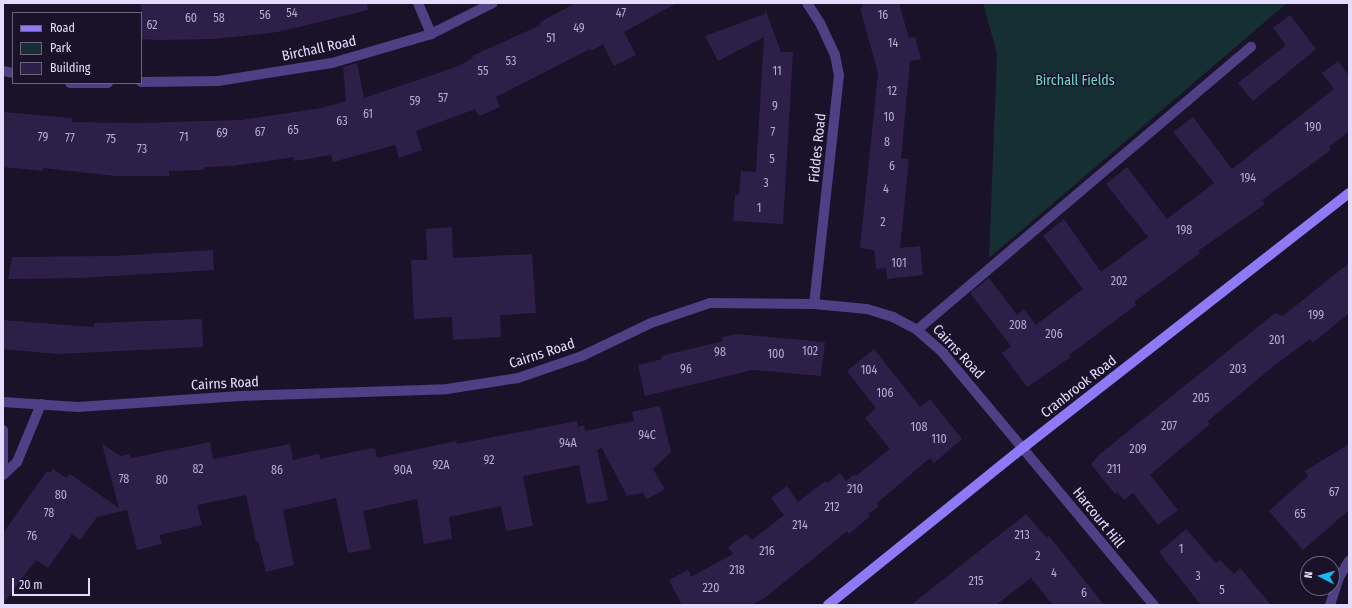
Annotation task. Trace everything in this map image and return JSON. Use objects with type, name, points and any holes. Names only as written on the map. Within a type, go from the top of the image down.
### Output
[{"type":"main road","name":"Cranbrook Road","points":[[828,605],[1024,447],[1349,193]]},
{"type":"street","points":[[418,3],[431,34]]},
{"type":"street","name":"Birchall Road","points":[[142,82],[218,81],[332,63],[431,34],[493,3]]},
{"type":"street","name":"Fiddes Road","points":[[807,3],[820,23],[835,55],[838,75],[814,304]]},
{"type":"street","points":[[918,330],[1251,47]]},
{"type":"street","name":"Cairns Road","points":[[3,402],[78,407],[240,396],[447,389],[518,378],[582,356],[651,323],[710,303],[814,304],[868,309],[893,316],[918,330],[943,353],[1024,447]]},
{"type":"street","points":[[3,475],[17,462],[41,404]]},
{"type":"street","points":[[3,430],[3,466]]},
{"type":"street","name":"Harcourt Hill","points":[[1024,447],[1115,561],[1154,605]]},
{"type":"street","points":[[1330,605],[1339,577],[1349,561]]},
{"type":"green space","name":"Birchall Fields","points":[[983,3],[1287,3],[989,258],[997,54]]},
{"type":"building","points":[[141,3],[367,3],[368,10],[278,32],[215,39],[159,40],[142,39]]},
{"type":"building","points":[[576,3],[677,3],[624,32],[636,55],[614,66],[603,44],[591,51],[590,49],[496,97],[500,107],[479,116],[475,109],[416,131],[422,150],[399,158],[395,145],[333,162],[331,155],[294,161],[294,157],[233,166],[204,167],[204,170],[169,171],[169,176],[116,176],[43,168],[43,171],[3,167],[3,112],[72,118],[72,122],[137,123],[241,120],[322,108],[346,101],[343,67],[357,63],[364,98],[456,67],[473,58],[472,56],[541,25],[540,22]]},
{"type":"building","points":[[861,3],[899,3],[909,38],[915,37],[921,59],[910,61],[901,159],[909,159],[900,248],[920,246],[923,275],[887,279],[886,268],[876,269],[874,250],[860,248],[878,73],[860,8],[863,7]]},
{"type":"building","points":[[765,9],[781,52],[793,52],[783,224],[733,221],[735,195],[739,195],[741,171],[756,172],[764,37],[718,61],[705,36],[765,14]]},
{"type":"building","points":[[1290,15],[1316,49],[1253,101],[1238,83],[1286,45],[1273,28]]},
{"type":"building","points":[[1338,61],[1349,76],[1349,131],[1329,147],[1331,150],[1262,200],[1265,204],[1198,251],[1200,253],[1134,302],[1136,305],[1069,355],[1071,357],[1027,387],[1002,353],[1011,346],[970,293],[989,278],[1017,315],[1024,309],[1036,325],[1083,289],[1043,236],[1064,219],[1101,272],[1148,237],[1106,184],[1127,167],[1167,219],[1214,183],[1173,132],[1193,117],[1232,169],[1334,89],[1322,73]]},
{"type":"building","points":[[452,227],[453,258],[532,254],[536,313],[500,315],[501,337],[453,340],[452,317],[414,319],[411,260],[427,260],[426,229]]},
{"type":"building","points":[[213,250],[214,270],[79,278],[8,279],[12,257],[115,256]]},
{"type":"building","points":[[1349,263],[1349,313],[1313,343],[1310,339],[1271,368],[1208,421],[1210,424],[1150,475],[1178,510],[1158,525],[1133,493],[1124,500],[1117,492],[1115,494],[1091,464],[1100,454],[1275,313],[1283,316]]},
{"type":"building","points":[[202,319],[203,347],[57,354],[3,349],[3,320],[94,327],[94,323]]},
{"type":"building","points":[[737,334],[825,342],[821,376],[752,370],[645,396],[638,365],[662,359],[661,356],[723,341],[722,337]]},
{"type":"building","points":[[874,349],[920,407],[930,399],[962,439],[934,463],[930,458],[877,503],[879,506],[868,514],[870,516],[849,534],[847,531],[766,597],[752,605],[682,605],[669,580],[688,570],[691,577],[733,554],[728,547],[746,534],[752,540],[784,515],[771,498],[787,486],[798,502],[825,481],[827,483],[840,473],[846,481],[855,474],[856,476],[890,449],[865,418],[876,408],[847,371]]},
{"type":"building","points":[[660,406],[671,452],[653,469],[665,489],[647,499],[643,493],[627,496],[602,448],[597,450],[608,500],[587,504],[579,465],[523,476],[533,526],[506,531],[501,506],[449,517],[452,539],[424,544],[417,499],[363,511],[371,549],[348,553],[336,498],[283,510],[294,565],[266,572],[258,541],[256,541],[246,495],[197,505],[202,525],[159,535],[162,544],[137,550],[127,510],[97,517],[80,540],[72,534],[48,568],[36,560],[3,604],[3,533],[47,471],[50,473],[53,469],[66,478],[70,474],[119,508],[102,444],[121,456],[130,454],[131,458],[210,442],[213,459],[290,444],[293,460],[319,454],[320,459],[372,448],[375,449],[377,458],[456,441],[457,444],[577,421],[578,427],[584,425],[585,431],[634,421],[632,412]]},
{"type":"building","points":[[1349,444],[1349,510],[1303,550],[1269,511],[1308,476],[1305,471]]},
{"type":"building","points":[[1026,514],[1047,538],[1049,536],[1104,605],[1053,605],[1031,578],[996,605],[911,605]]},
{"type":"building","points":[[1186,529],[1216,563],[1220,560],[1234,574],[1240,568],[1271,605],[1201,605],[1159,552]]}]
